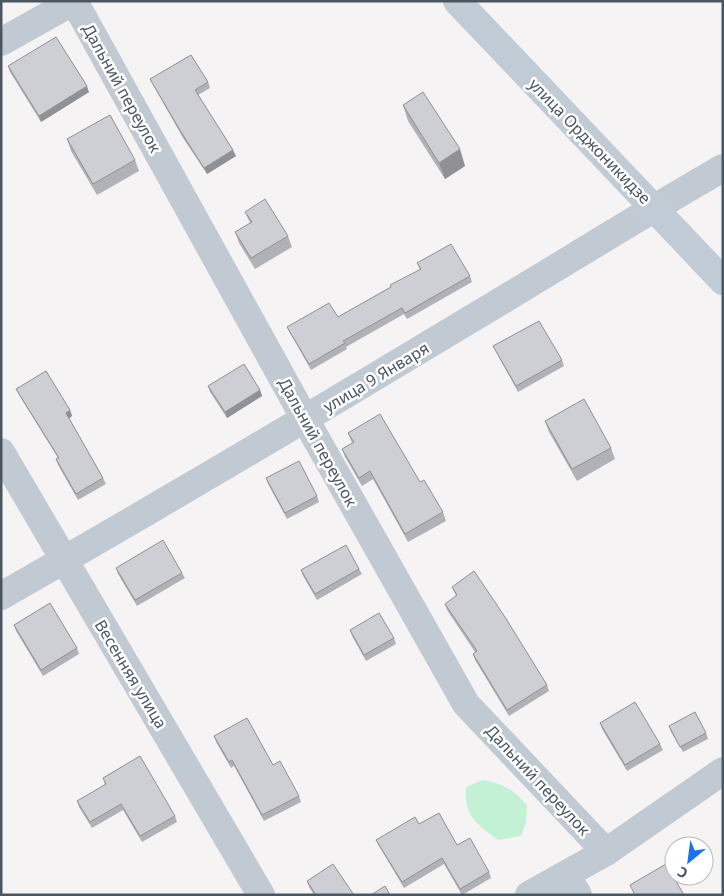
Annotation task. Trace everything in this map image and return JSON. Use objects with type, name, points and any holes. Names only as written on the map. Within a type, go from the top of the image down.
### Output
[{"type":"main road","name":"улица Орджоникидзе","points":[[457,1],[723,281]]},
{"type":"street","points":[[1,42],[74,1]]},
{"type":"street","name":"Дальний переулок","points":[[74,1],[305,419],[466,704],[606,852]]},
{"type":"street","name":"улица 9 Января","points":[[1,596],[305,419],[723,168]]},
{"type":"street","name":"Весенняя улица","points":[[1,452],[261,895]]},
{"type":"street","points":[[530,895],[572,885],[606,852],[723,771]]},
{"type":"green space","points":[[483,780],[507,788],[527,805],[526,822],[521,836],[498,840],[483,829],[473,818],[467,805],[466,787]]},
{"type":"building","points":[[56,37],[87,86],[39,116],[8,66]]},
{"type":"building","points":[[191,55],[208,82],[195,90],[233,150],[204,168],[150,79]]},
{"type":"building","points":[[423,92],[460,149],[439,163],[403,105]]},
{"type":"building","points":[[110,115],[135,160],[93,184],[67,139]]},
{"type":"building","points":[[265,199],[288,236],[251,258],[235,232],[252,222],[245,212]]},
{"type":"building","points":[[451,244],[470,276],[405,313],[402,308],[343,341],[345,343],[309,364],[287,327],[329,303],[338,317],[391,287],[390,285],[421,269],[417,263]]},
{"type":"building","points":[[539,321],[562,360],[516,386],[493,346]]},
{"type":"building","points":[[244,364],[260,390],[225,412],[208,386]]},
{"type":"building","points":[[46,371],[70,410],[66,413],[103,478],[76,494],[56,459],[59,458],[16,389]]},
{"type":"building","points":[[584,399],[611,448],[572,469],[545,421]]},
{"type":"building","points":[[380,414],[420,482],[424,480],[443,512],[405,534],[370,471],[359,478],[342,449],[354,442],[348,433]]},
{"type":"building","points":[[299,461],[317,496],[285,513],[266,478]]},
{"type":"building","points":[[163,540],[182,573],[135,600],[116,568]]},
{"type":"building","points":[[346,545],[359,569],[315,594],[301,570]]},
{"type":"building","points":[[474,571],[547,685],[507,710],[473,654],[477,651],[445,604],[457,595],[452,587]]},
{"type":"building","points":[[50,603],[77,648],[41,670],[14,625]]},
{"type":"building","points":[[379,613],[394,638],[364,655],[350,630]]},
{"type":"building","points":[[635,702],[660,744],[625,765],[600,723]]},
{"type":"building","points":[[695,712],[706,733],[680,747],[669,726]]},
{"type":"building","points":[[247,718],[273,765],[280,761],[299,796],[262,815],[232,760],[229,762],[214,736]]},
{"type":"building","points":[[140,756],[175,816],[140,836],[121,804],[90,822],[77,801],[106,784],[103,778]]},
{"type":"building","points":[[439,813],[457,845],[470,838],[489,872],[460,889],[442,858],[402,882],[376,840],[415,817],[419,824]]},
{"type":"building","points":[[333,864],[354,895],[316,895],[307,881]]},
{"type":"building","points":[[664,865],[664,886],[679,886],[684,895],[635,895],[630,885]]},
{"type":"building","points":[[385,886],[390,895],[371,895]]}]
